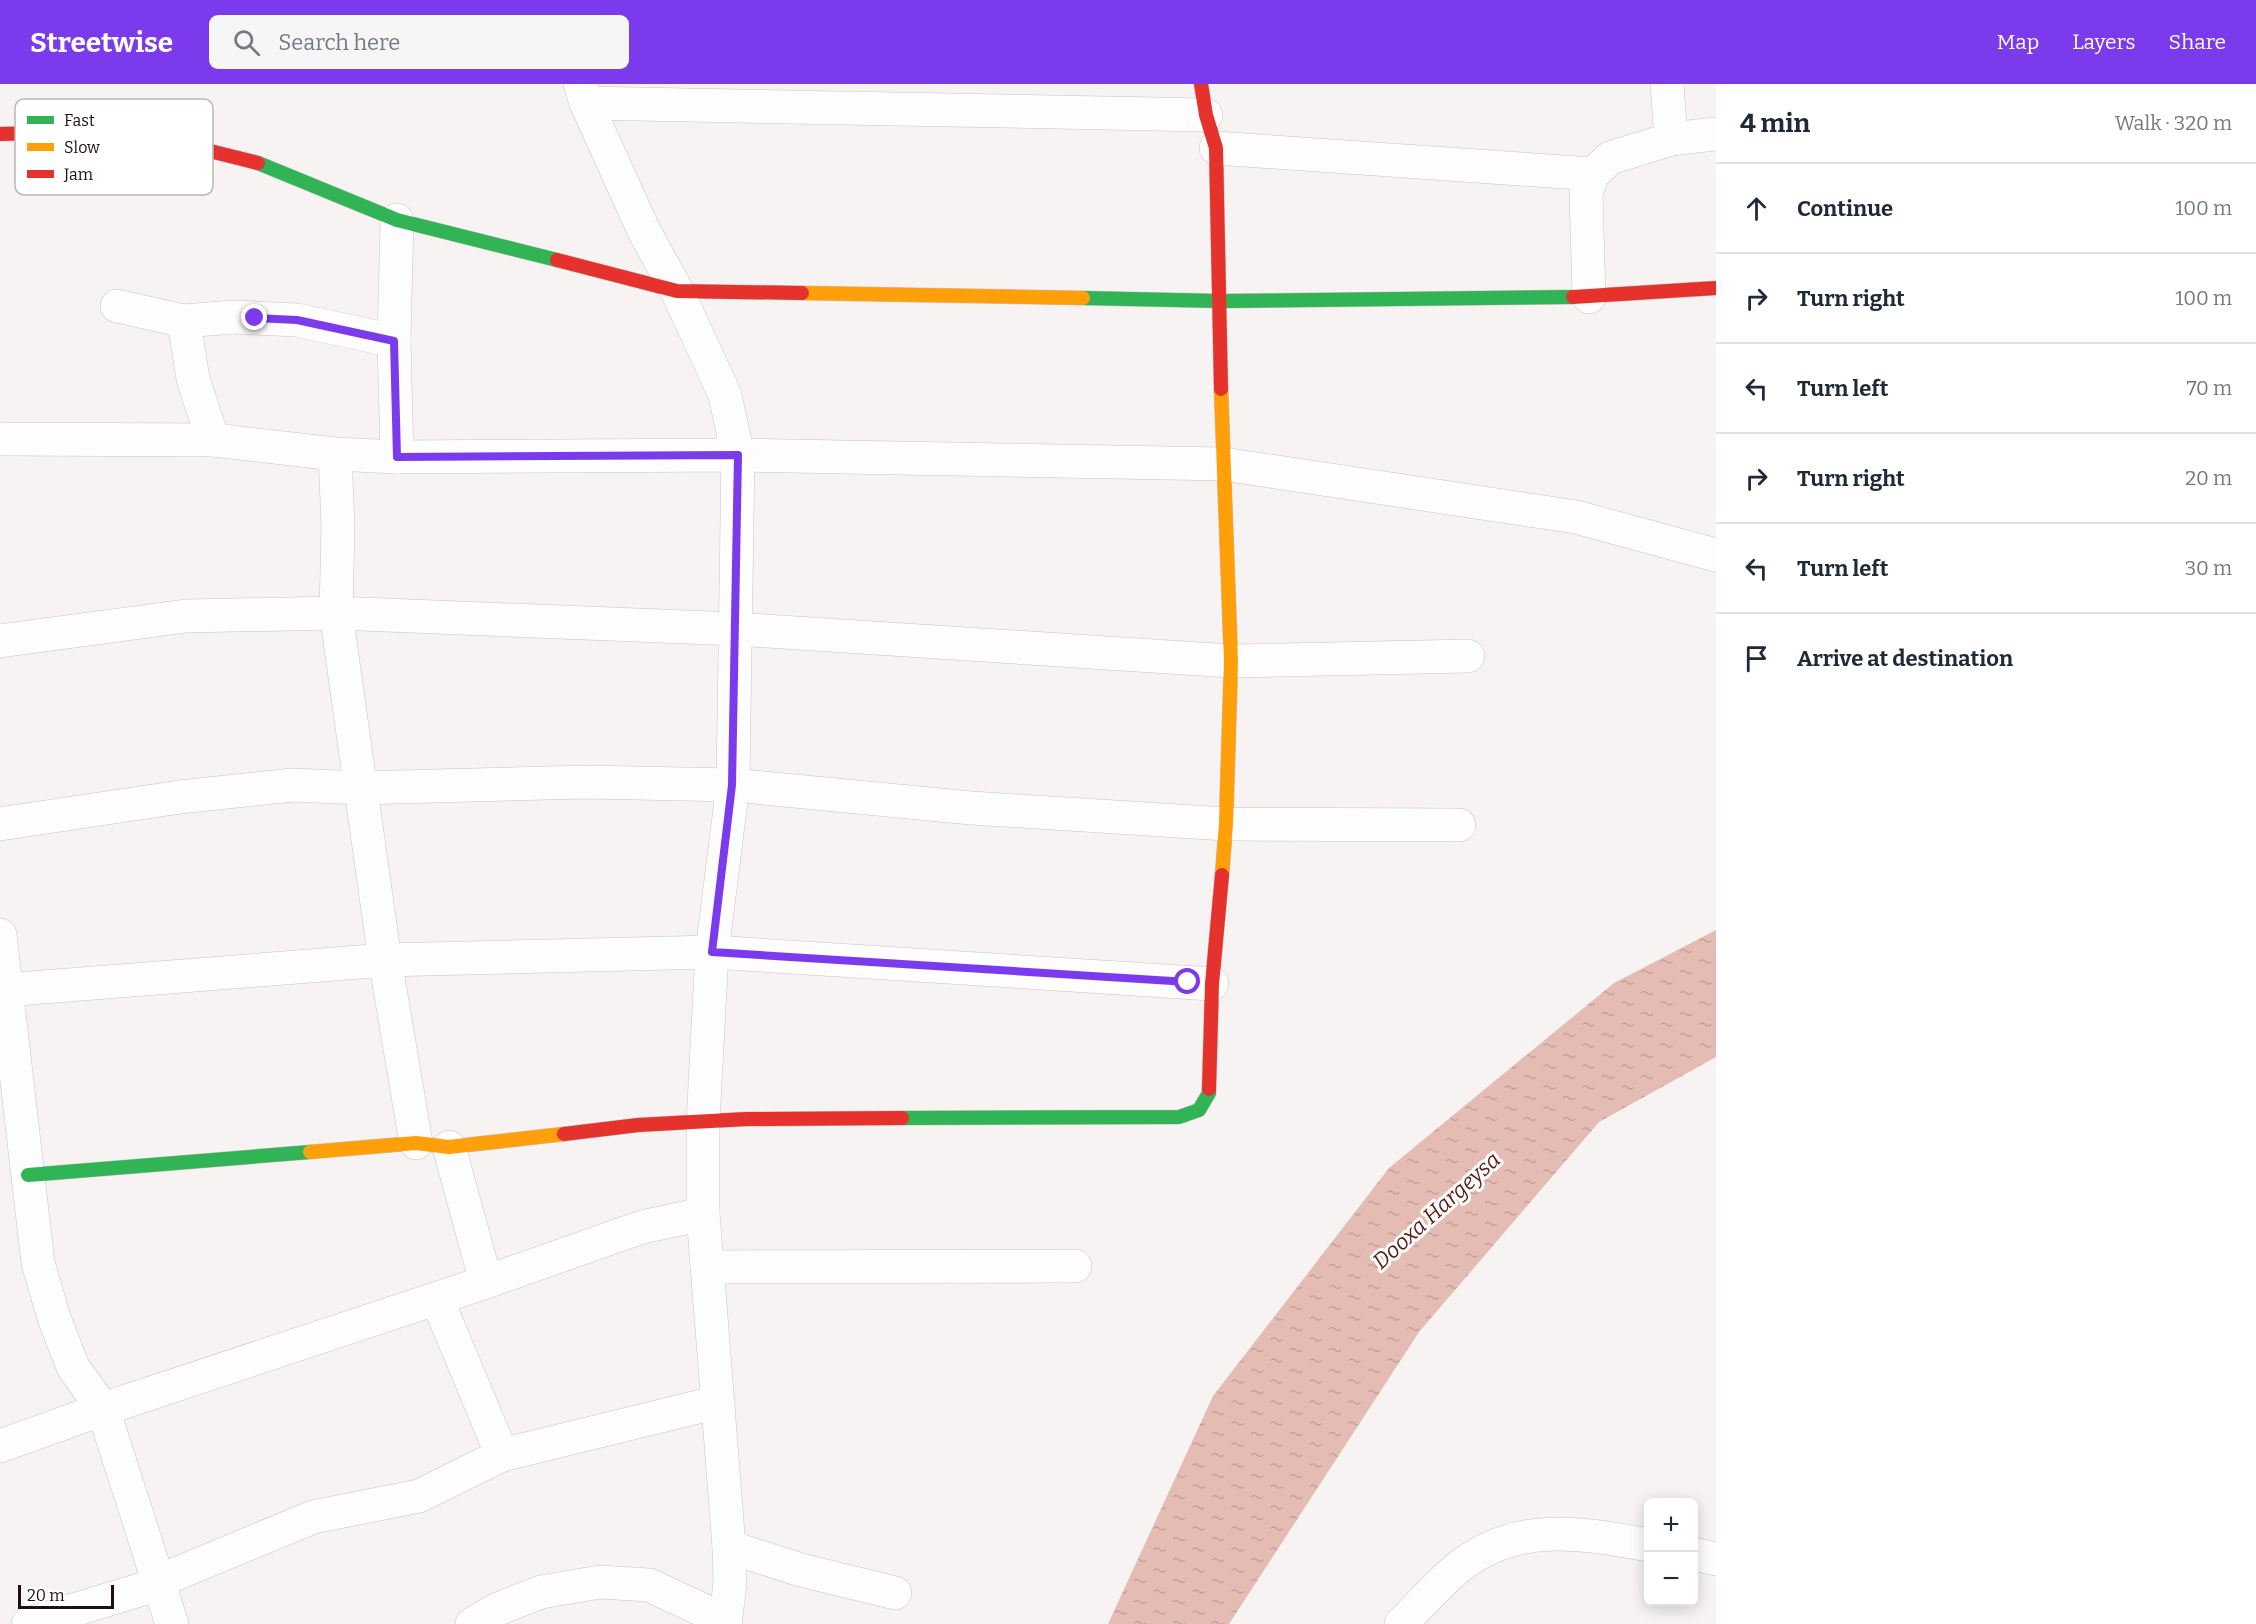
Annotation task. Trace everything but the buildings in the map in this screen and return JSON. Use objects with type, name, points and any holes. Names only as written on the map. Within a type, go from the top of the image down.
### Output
[{"type":"street","points":[[1667,84],[1671,139]]},
{"type":"street","points":[[28,1175],[416,1143],[449,1147],[638,1125],[703,1122],[759,1119],[1179,1117],[1199,1110],[1209,1093],[1212,984],[1226,824],[1231,661],[1223,464],[1216,148],[1204,100],[583,93],[645,231],[677,291],[725,395],[738,455],[732,785],[712,952],[703,1122],[703,1214],[730,1583],[725,1622],[683,1599],[649,1585],[600,1582],[541,1592],[472,1624]]},
{"type":"street","points":[[0,134],[15,134]]},
{"type":"street","points":[[1589,297],[1586,193],[1593,174],[1610,158],[1671,139],[1716,134]]},
{"type":"street","points":[[1216,148],[1593,174]]},
{"type":"street","points":[[213,152],[257,163],[397,220],[677,291],[1220,301],[1589,297],[1716,288]]},
{"type":"street","points":[[397,220],[394,341],[397,457]]},
{"type":"street","points":[[117,306],[184,321],[233,317],[297,320],[394,341]]},
{"type":"street","points":[[184,321],[193,379],[213,440]]},
{"type":"street","points":[[0,439],[213,440],[335,454],[397,457],[738,455],[1223,464],[1576,517],[1716,555]]},
{"type":"street","points":[[335,454],[338,526],[336,613],[385,960],[416,1143]]},
{"type":"street","points":[[0,641],[186,616],[336,613],[736,629],[1231,661],[1468,656]]},
{"type":"street","points":[[0,824],[180,796],[293,785],[360,788],[586,782],[732,785],[971,808],[1226,824],[1459,825]]},
{"type":"street","points":[[0,935],[38,1263],[54,1318],[73,1367],[103,1409],[172,1624]]},
{"type":"street","points":[[5,990],[385,960],[712,952],[1212,984]]},
{"type":"street","points":[[449,1147],[486,1282]]},
{"type":"street","points":[[0,1446],[642,1227],[703,1214]]},
{"type":"street","points":[[707,1267],[1075,1266]]},
{"type":"street","points":[[436,1299],[502,1455]]},
{"type":"street","points":[[28,1624],[159,1584],[159,1581],[313,1517],[419,1496],[502,1455],[718,1401]]},
{"type":"street","points":[[1401,1624],[1458,1567],[1475,1556],[1520,1536],[1539,1533],[1604,1537],[1644,1544]]},
{"type":"street","points":[[729,1547],[801,1570],[895,1593]]},
{"type":"street","points":[[1698,1555],[1716,1559]]},
{"type":"water","name":"Dooxa Hargeysa","points":[[1716,930],[1716,1057],[1599,1122],[1419,1332],[1229,1624],[1108,1624],[1213,1396],[1389,1168],[1614,983]]},
{"type":"traffic: fast","points":[[258,163],[397,220],[557,260]]},
{"type":"traffic: fast","points":[[1083,298],[1220,301],[1573,297]]},
{"type":"traffic: fast","points":[[902,1118],[1179,1117],[1199,1110],[1209,1089]]},
{"type":"traffic: fast","points":[[28,1175],[310,1152]]},
{"type":"traffic: slow","points":[[802,293],[1083,298]]},
{"type":"traffic: slow","points":[[1221,389],[1231,661],[1226,824],[1222,875]]},
{"type":"traffic: slow","points":[[310,1152],[416,1143],[449,1147],[564,1134]]},
{"type":"traffic: jam","points":[[1201,84],[1206,115],[1216,148],[1221,389]]},
{"type":"traffic: jam","points":[[0,134],[15,134]]},
{"type":"traffic: jam","points":[[213,152],[258,163]]},
{"type":"traffic: jam","points":[[557,260],[677,291],[802,293]]},
{"type":"traffic: jam","points":[[1573,297],[1716,288]]},
{"type":"traffic: jam","points":[[1209,1089],[1212,984],[1222,875]]},
{"type":"traffic: jam","points":[[564,1134],[638,1125],[747,1119],[902,1118]]},
{"type":"route","points":[[255,318],[297,320],[394,341],[397,457],[738,455],[732,785],[712,952],[1188,982]]}]
